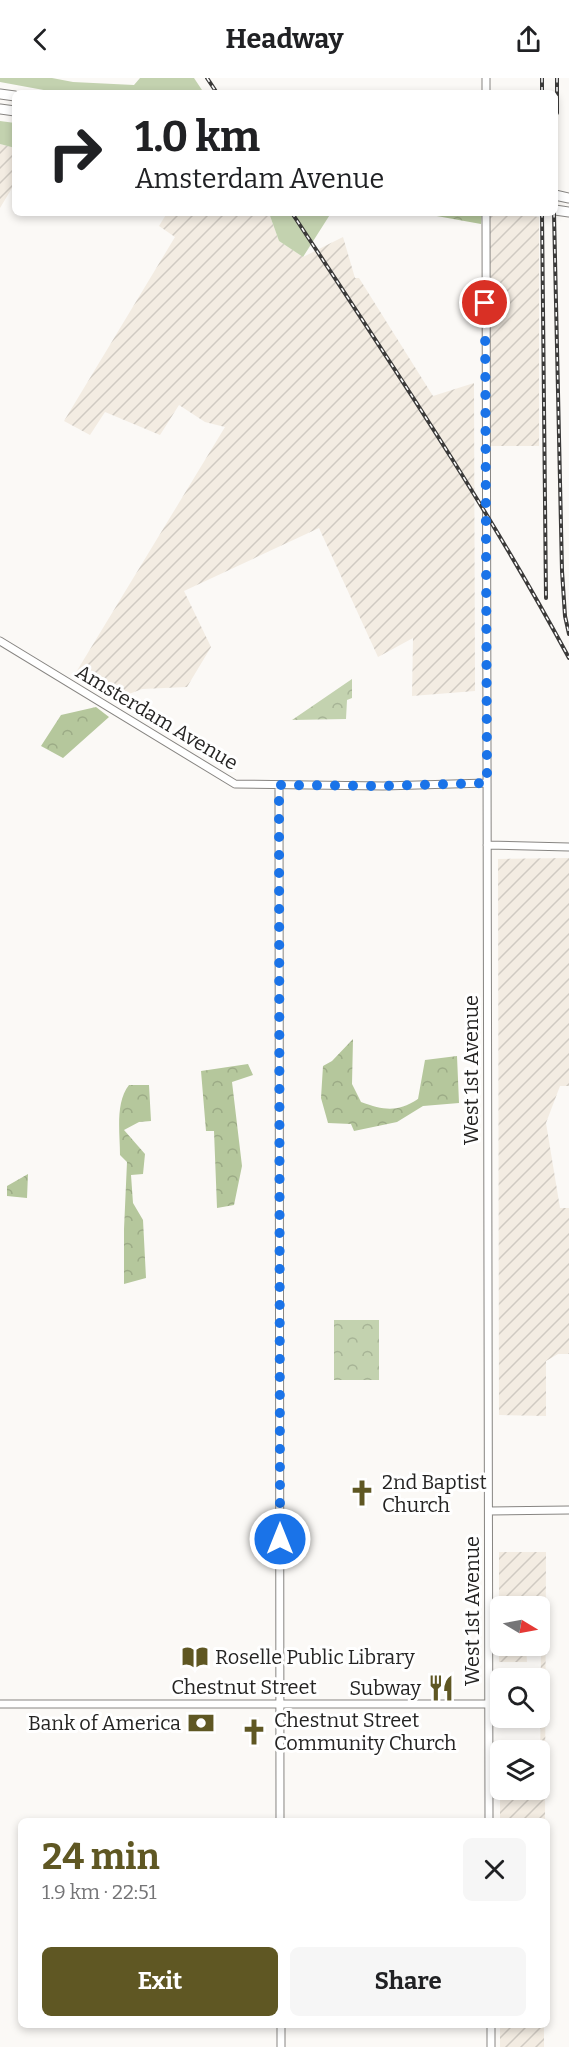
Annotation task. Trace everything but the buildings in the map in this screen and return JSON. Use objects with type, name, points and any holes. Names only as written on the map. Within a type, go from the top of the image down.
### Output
[{"type":"street","name":"West 1st Avenue","points":[[486,216],[489,1818]]},
{"type":"street","name":"Amsterdam Avenue","points":[[0,641],[228,781],[243,785],[383,786],[487,783]]},
{"type":"street","points":[[279,785],[280,1818]]},
{"type":"street","points":[[488,845],[565,847]]},
{"type":"street","points":[[489,1511],[569,1510]]},
{"type":"street","name":"Chestnut Street","points":[[0,1704],[489,1704]]},
{"type":"street","points":[[281,2028],[281,2047]]},
{"type":"street","points":[[491,2028],[491,2047]]},
{"type":"shaded area","points":[[0,144],[12,147],[12,188],[0,208]]},
{"type":"shaded area","points":[[165,216],[270,216],[279,241],[303,257],[343,237],[355,278],[359,278],[433,396],[474,383],[475,691],[412,696],[413,638],[378,657],[319,528],[184,591],[211,647],[187,687],[142,689],[116,699],[75,674],[225,427],[205,422],[179,405],[160,435],[105,412],[90,435],[64,421],[175,237],[159,226]]},
{"type":"shaded area","points":[[489,216],[539,217],[539,446],[489,446]]},
{"type":"shaded area","points":[[569,858],[569,1086],[560,1086],[546,1123],[560,1208],[569,1208],[569,1354],[558,1354],[546,1361],[546,1416],[499,1415],[498,859]]},
{"type":"shaded area","points":[[499,1552],[546,1552],[546,1596],[499,1596]]},
{"type":"shaded area","points":[[499,1656],[527,1656],[527,1662],[499,1662]]},
{"type":"shaded area","points":[[541,1656],[546,1656],[546,1668],[541,1668]]},
{"type":"shaded area","points":[[540,1728],[545,1728],[545,1740],[540,1740]]},
{"type":"shaded area","points":[[500,1800],[545,1800],[545,1818],[500,1818]]},
{"type":"shaded area","points":[[500,2028],[544,2028],[544,2047],[500,2047]]},
{"type":"green space","points":[[0,78],[52,78],[73,82],[134,85],[140,78],[194,78],[202,90],[44,90],[0,82]]},
{"type":"green space","points":[[0,121],[12,123],[12,147],[0,144]]},
{"type":"green space","points":[[270,216],[329,216],[303,257],[279,241]]},
{"type":"green space","points":[[437,216],[482,216],[481,224]]},
{"type":"green space","points":[[352,679],[352,698],[347,700],[346,719],[292,720]]},
{"type":"green space","points":[[96,707],[109,717],[63,758],[41,746],[61,715]]},
{"type":"green space","points":[[353,1039],[352,1084],[361,1102],[390,1109],[410,1103],[418,1099],[425,1060],[457,1056],[459,1103],[423,1106],[397,1122],[354,1131],[351,1124],[328,1123],[321,1098],[323,1066],[332,1061]]},
{"type":"green space","points":[[248,1064],[253,1075],[232,1082],[242,1166],[234,1205],[217,1208],[214,1131],[206,1131],[201,1071]]},
{"type":"green space","points":[[129,1085],[149,1085],[151,1121],[139,1122],[124,1130],[145,1154],[143,1174],[131,1175],[133,1203],[143,1220],[146,1278],[124,1284],[127,1162],[120,1155],[119,1118],[122,1100]]},
{"type":"green space","points":[[28,1174],[27,1198],[7,1196],[7,1186]]},
{"type":"green space","points":[[334,1320],[379,1320],[379,1380],[334,1380]]},
{"type":"railway","points":[[207,78],[215,90]]},
{"type":"railway","points":[[542,78],[542,90]]},
{"type":"railway","points":[[557,78],[557,90]]},
{"type":"railway","points":[[294,216],[470,488],[569,658]]},
{"type":"railway","points":[[542,216],[546,598]]},
{"type":"railway","points":[[554,216],[562,571],[565,616],[569,634]]},
{"type":"place","name":"2nd Baptist Church","points":[[362,1493]]},
{"type":"place","name":"Roselle Public Library","points":[[195,1657]]},
{"type":"place","name":"Subway","points":[[441,1688]]},
{"type":"place","name":"Bank of America","points":[[201,1723]]},
{"type":"place","name":"Chestnut Street Community Church","points":[[254,1732]]},
{"type":"route","points":[[280,1539],[279,785],[383,786],[487,783],[485,303]]}]
